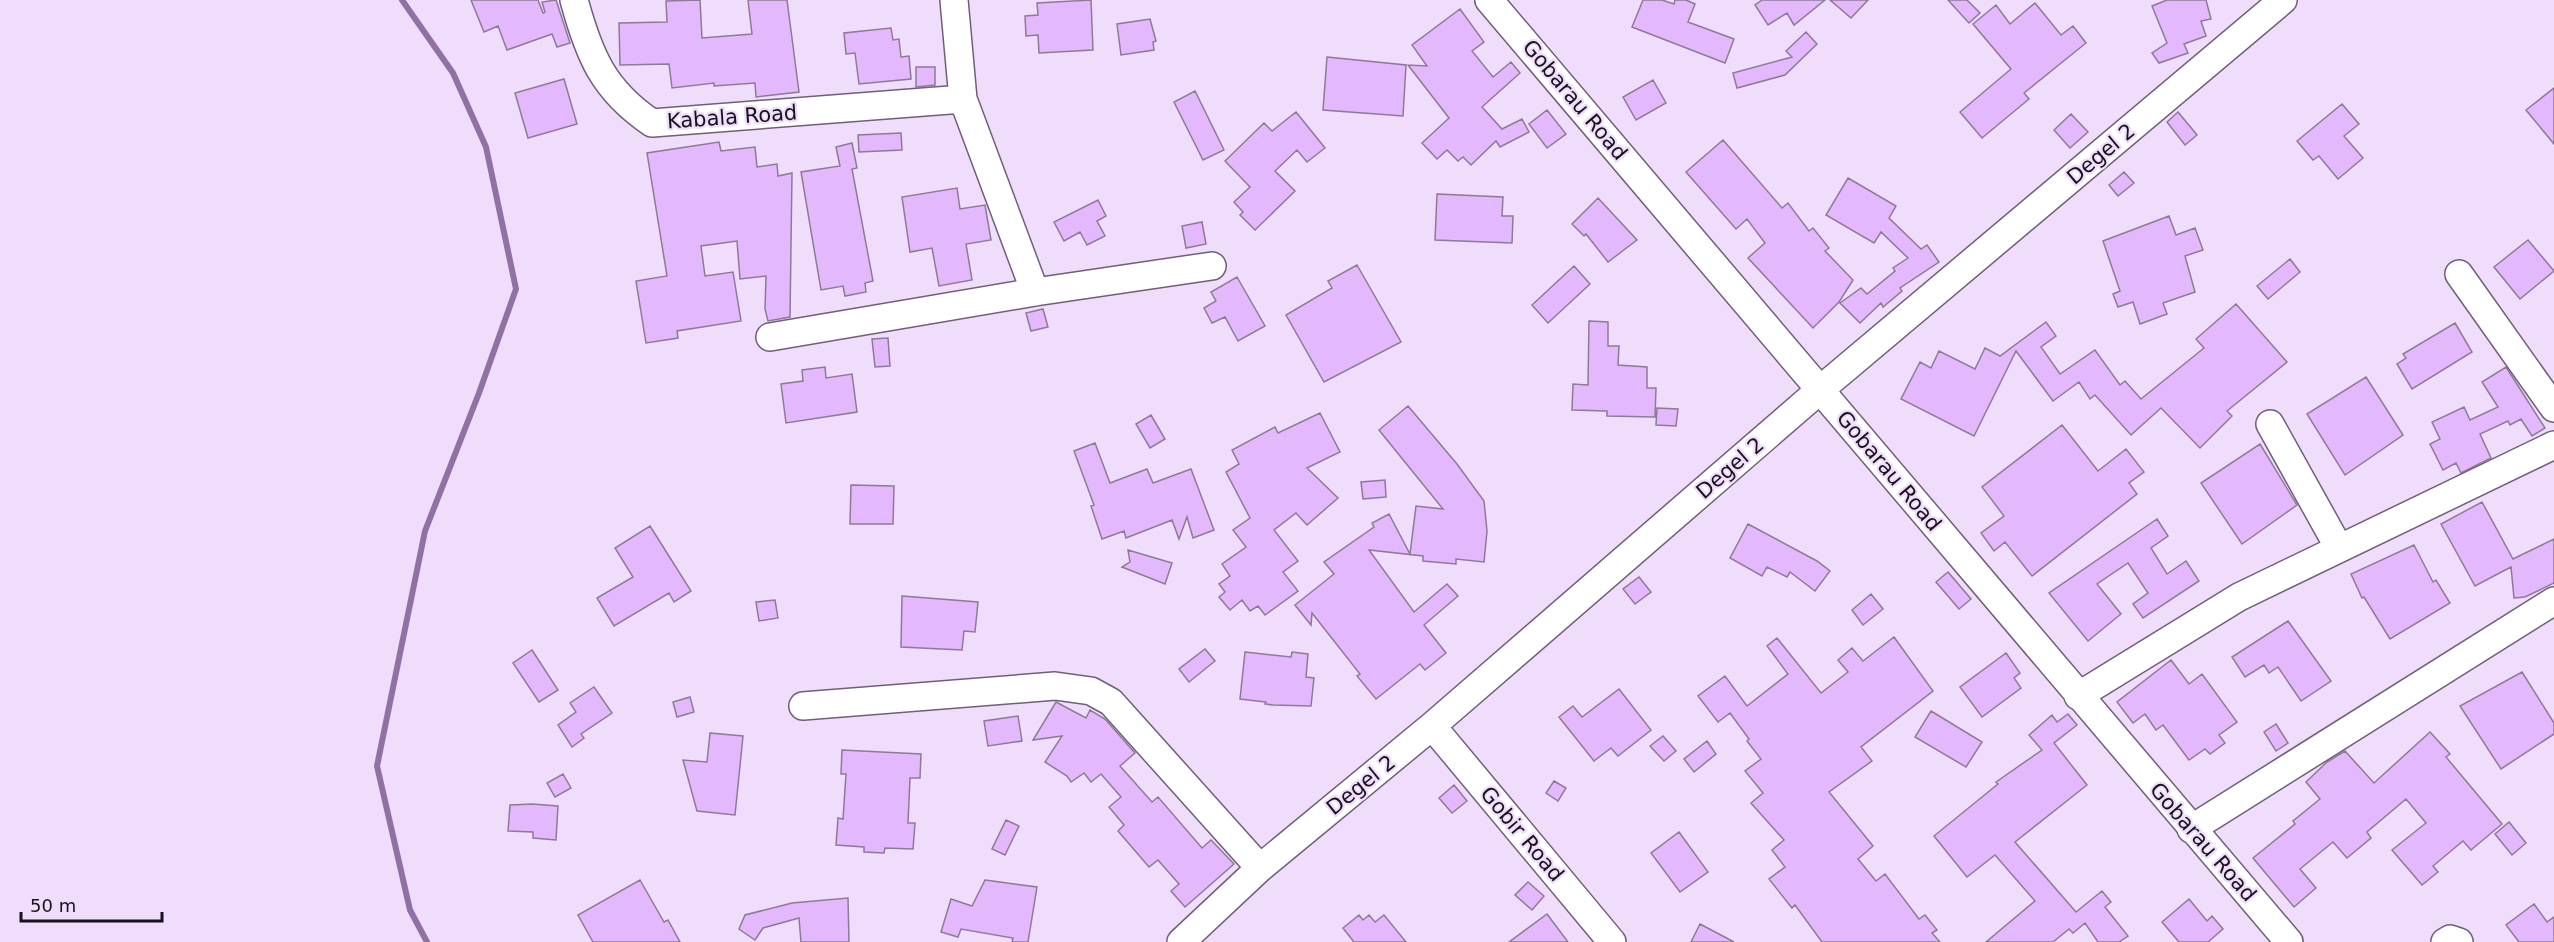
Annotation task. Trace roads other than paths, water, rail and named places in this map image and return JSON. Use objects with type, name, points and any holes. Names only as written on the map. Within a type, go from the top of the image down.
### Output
[{"type":"street","name":"Kabala Road","points":[[574,0],[584,34],[610,88],[652,123],[963,99]]},
{"type":"street","points":[[954,0],[963,99],[1035,291]]},
{"type":"street","name":"Gobarau Road","points":[[1489,0],[2289,942]]},
{"type":"street","name":"Degel 2","points":[[1181,942],[1260,868],[1432,726],[1821,389],[2283,0]]},
{"type":"street","points":[[770,337],[1035,291],[1212,266]]},
{"type":"street","points":[[2459,274],[2554,408]]},
{"type":"street","points":[[2270,424],[2339,548]]},
{"type":"street","points":[[2078,696],[2239,597],[2554,444]]},
{"type":"street","points":[[2191,829],[2554,601]]},
{"type":"street","points":[[802,706],[1055,686],[1091,691],[1111,702],[1260,868]]},
{"type":"street","name":"Gobir Road","points":[[1432,726],[1612,942]]},
{"type":"street","points":[[2445,942],[2450,939],[2459,942]]},
{"type":"waterway","points":[[402,0],[453,73],[486,147],[516,289],[479,393],[425,531],[377,766],[410,910],[427,942]]}]
